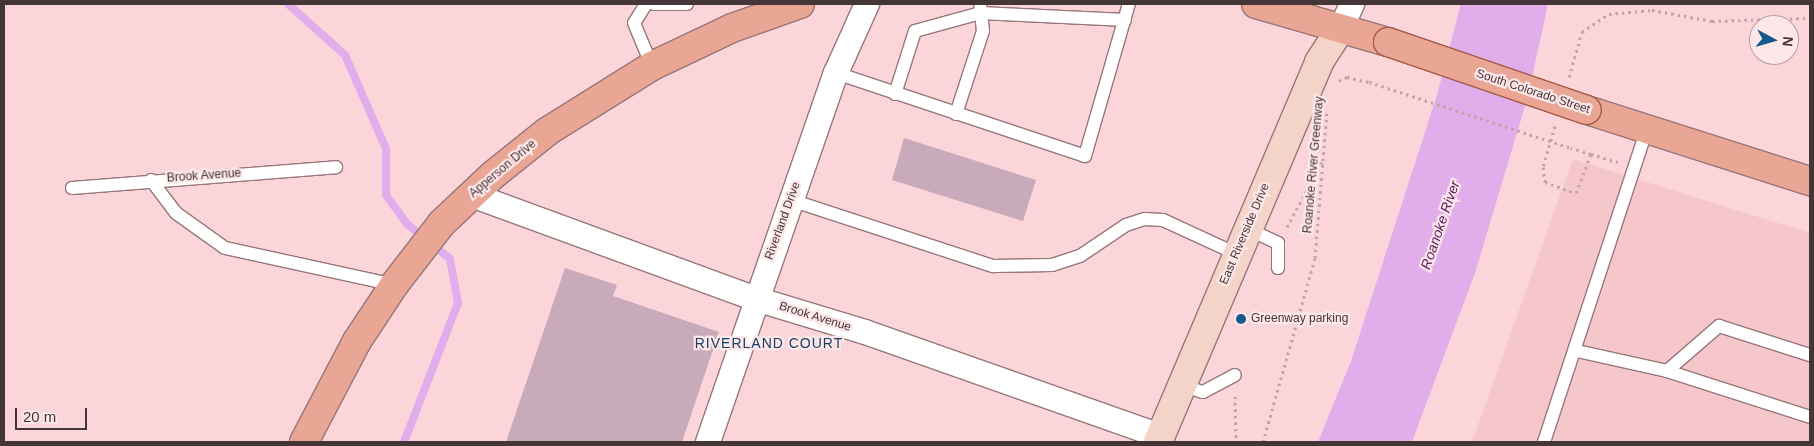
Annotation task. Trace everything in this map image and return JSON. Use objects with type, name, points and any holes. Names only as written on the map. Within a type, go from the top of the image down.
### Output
[{"type":"main road","name":"Apperson Drive","points":[[304,442],[357,341],[394,285],[442,223],[472,195],[548,131],[652,66],[732,28],[800,4]]},
{"type":"main road","name":"South Colorado Street","points":[[1256,4],[1340,30],[1388,42],[1587,110],[1810,181]]},
{"type":"street","name":"Riverland Drive","points":[[708,442],[756,299],[836,73],[867,4]]},
{"type":"street","points":[[1340,30],[1352,4]]},
{"type":"street","name":"East Riverside Drive","points":[[1159,439],[1319,62],[1340,30]]},
{"type":"street","name":"Brook Avenue","points":[[472,195],[756,299],[865,332],[1159,439]]},
{"type":"lane","points":[[646,4],[634,22],[652,66]]},
{"type":"lane","points":[[654,4],[687,4]]},
{"type":"lane","points":[[836,73],[1085,156],[1129,4]]},
{"type":"lane","points":[[895,94],[915,31],[981,8],[1125,20]]},
{"type":"lane","points":[[956,114],[983,30],[981,8]]},
{"type":"lane","points":[[1544,442],[1577,351],[1647,128]]},
{"type":"lane","name":"Brook Avenue","points":[[72,188],[151,180],[336,167]]},
{"type":"lane","points":[[151,180],[176,213],[225,248],[394,285]]},
{"type":"lane","points":[[791,200],[993,266],[1052,265],[1080,256],[1126,225],[1144,220],[1162,220],[1242,241],[1278,243],[1278,268]]},
{"type":"lane","points":[[1667,371],[1719,326],[1810,355]]},
{"type":"lane","points":[[1577,351],[1667,371],[1810,417]]},
{"type":"lane","points":[[1181,385],[1203,392],[1225,384],[1235,375]]},
{"type":"path","points":[[1567,86],[1582,32],[1609,14],[1652,10],[1712,21],[1810,18]]},
{"type":"path","name":"Roanoke River Greenway","points":[[1329,85],[1347,77],[1369,82],[1571,148],[1636,165]]},
{"type":"path","name":"Roanoke River Greenway","points":[[1263,442],[1315,258],[1328,104]]},
{"type":"path","points":[[1556,122],[1543,167],[1545,182],[1576,193],[1591,154]]},
{"type":"path","points":[[1278,243],[1323,160]]},
{"type":"path","points":[[1225,384],[1238,400],[1236,442]]},
{"type":"shaded area","points":[[1573,159],[1810,233],[1810,442],[1472,442]]},
{"type":"water","name":"Roanoke River","points":[[1461,4],[1548,4],[1528,96],[1476,270],[1412,442],[1318,442],[1351,361],[1437,95]]},
{"type":"building","points":[[904,138],[1036,180],[1023,221],[892,180]]},
{"type":"building","points":[[565,268],[617,285],[613,296],[719,332],[682,442],[506,442]]},
{"type":"waterway","points":[[288,4],[345,55],[386,149],[386,195],[407,224],[450,259],[458,303],[404,442]]},
{"type":"place","name":"Greenway parking","points":[[1241,319]]},
{"type":"district","name":"RIVERLAND COURT","points":[[769,343]]}]
